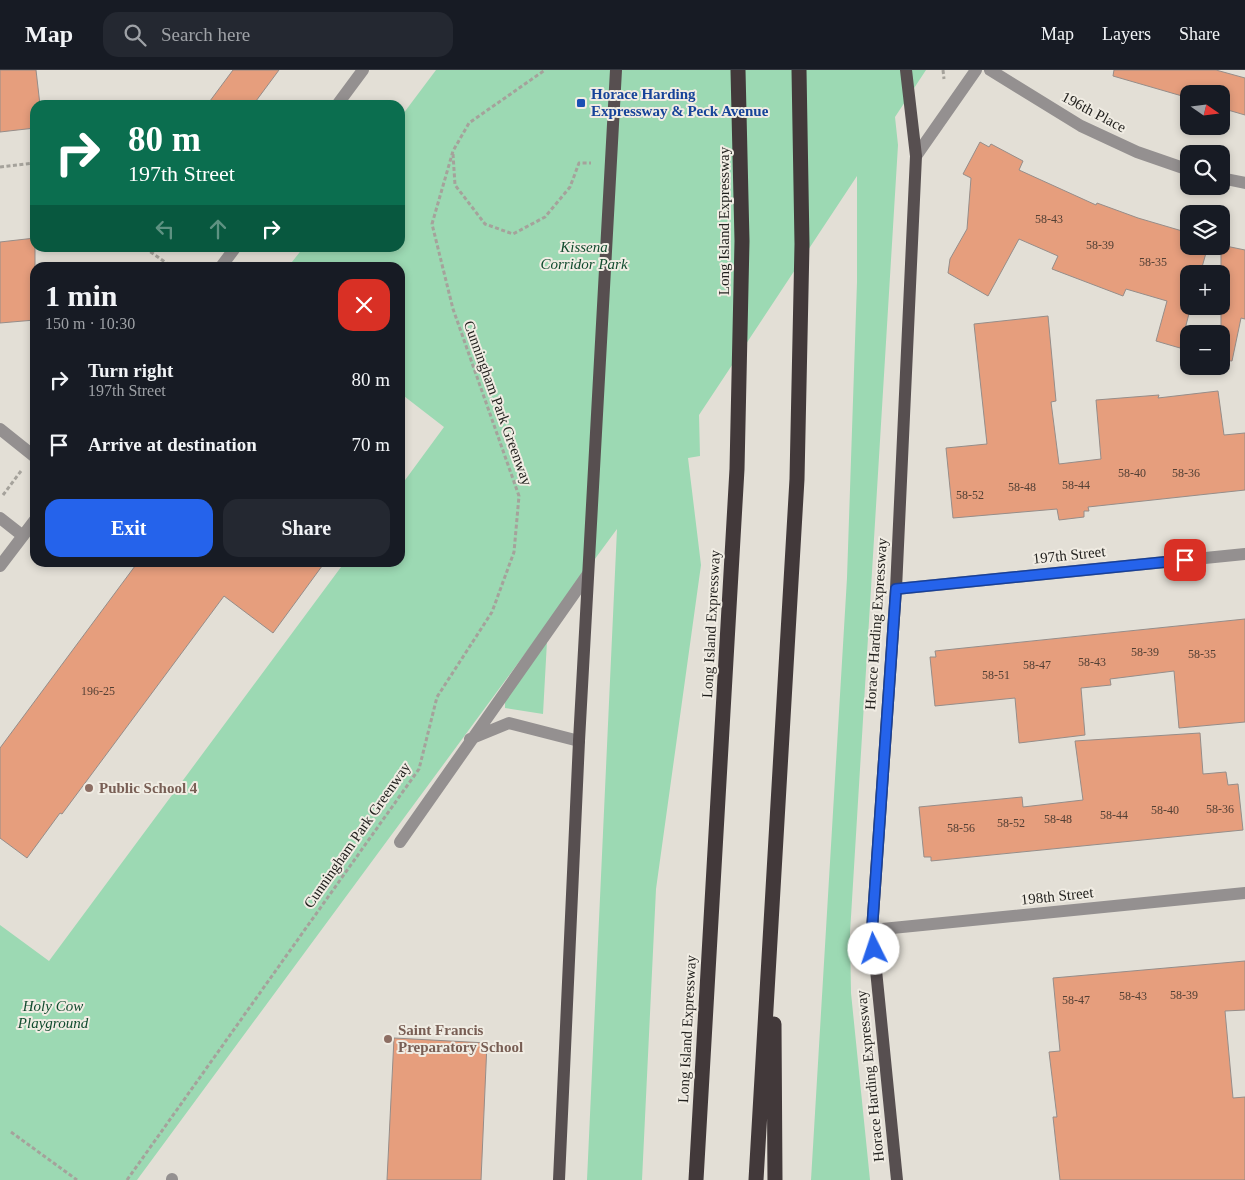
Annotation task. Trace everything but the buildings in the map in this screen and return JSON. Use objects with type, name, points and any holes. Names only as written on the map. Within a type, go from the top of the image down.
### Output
[{"type":"highway","name":"Long Island Expressway","points":[[696,1180],[738,440],[742,241],[738,70]]},
{"type":"highway","points":[[756,1180],[800,400],[802,225],[799,70]]},
{"type":"highway","points":[[773,881],[775,1180]]},
{"type":"main road","points":[[559,1180],[579,741],[616,70]]},
{"type":"main road","name":"Horace Harding Expressway","points":[[897,1180],[872,930],[896,589],[916,156],[906,70]]},
{"type":"street","points":[[342,100],[363,70]]},
{"type":"street","points":[[916,156],[976,70]]},
{"type":"street","name":"196th Place","points":[[990,70],[1081,126],[1137,152],[1180,167]]},
{"type":"street","points":[[1230,180],[1245,183]]},
{"type":"street","points":[[0,429],[30,453]]},
{"type":"street","points":[[0,518],[23,536]]},
{"type":"street","points":[[0,566],[30,527]]},
{"type":"street","name":"197th Street","points":[[896,589],[1245,554]]},
{"type":"street","points":[[400,842],[470,739],[588,574]]},
{"type":"street","points":[[470,739],[509,723],[579,741]]},
{"type":"street","name":"198th Street","points":[[872,930],[1245,893]]},
{"type":"path","name":"Cunningham Park Greenway","points":[[127,1180],[419,769],[437,697],[492,612],[514,552],[520,496],[453,309],[432,224],[453,151],[469,123],[545,70]]},
{"type":"path","points":[[943,70],[944,80]]},
{"type":"path","points":[[453,151],[454,185],[485,224],[513,234],[545,217],[570,187],[579,163],[611,163]]},
{"type":"path","points":[[0,167],[30,164]]},
{"type":"path","points":[[151,252],[165,262]]},
{"type":"path","points":[[3,495],[24,467]]},
{"type":"path","points":[[11,1132],[77,1180]]},
{"type":"green space","name":"Kissena Corridor Park","points":[[436,70],[926,70],[895,117],[898,145],[850,933],[851,993],[870,1180],[811,1180],[847,578],[857,282],[857,176],[699,415],[700,456],[688,458],[701,565],[656,889],[642,1180],[587,1180],[617,529],[137,1180],[0,1180],[0,925],[49,961],[341,567],[405,567],[405,480],[444,427],[405,397],[405,262],[292,262],[300,252],[405,252],[405,111]]},
{"type":"green space","points":[[547,641],[543,714],[505,708],[505,701]]},
{"type":"place","name":"Horace Harding Expressway & Peck Avenue","points":[[581,103]]},
{"type":"place","name":"Public School 4","points":[[89,788]]},
{"type":"place","name":"Saint Francis Preparatory School","points":[[388,1039]]},
{"type":"route","points":[[874,949],[872,930],[896,589],[1185,560]]},
{"type":"park label","name":"Holy Cow Playground","points":[[53,1014]]}]
